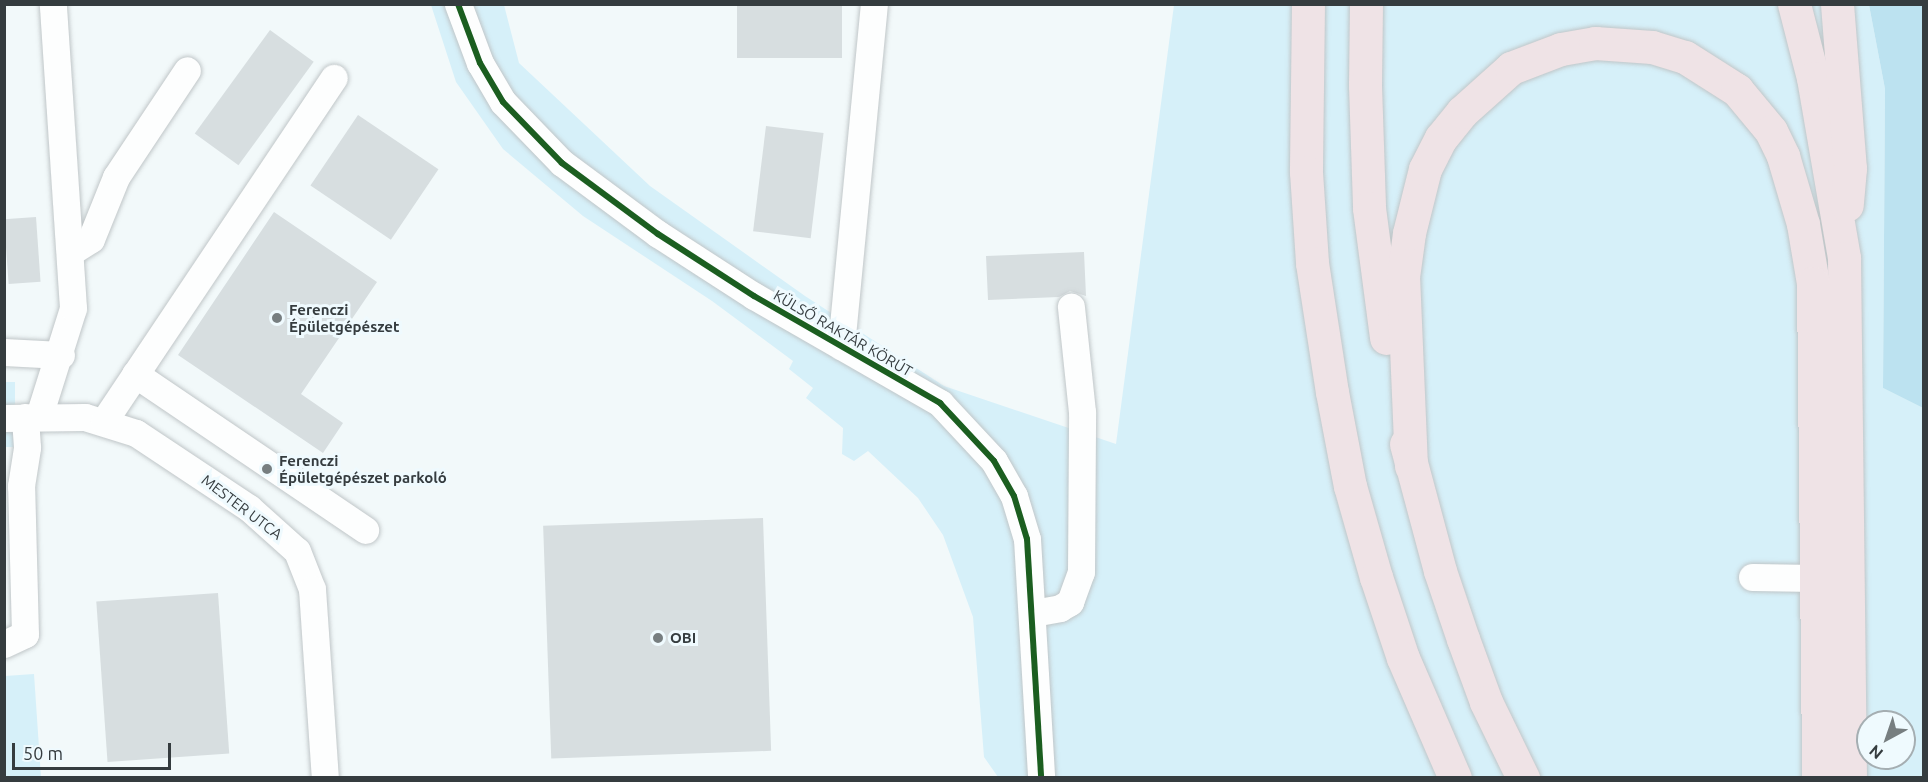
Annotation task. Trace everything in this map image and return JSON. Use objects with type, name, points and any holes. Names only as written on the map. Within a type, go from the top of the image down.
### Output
[{"type":"highway","points":[[1308,4],[1306,172],[1311,252],[1332,392],[1350,486],[1376,577],[1403,658],[1455,777]]},
{"type":"highway","points":[[1366,4],[1365,85],[1369,208],[1385,335],[1411,466],[1463,639],[1486,702],[1523,777]]},
{"type":"highway","points":[[1794,4],[1844,258]]},
{"type":"highway","points":[[1838,4],[1850,168],[1844,258],[1853,773]]},
{"type":"highway","points":[[1411,466],[1403,277],[1414,201],[1425,169],[1441,138],[1462,112],[1511,68],[1536,57],[1595,43],[1652,47],[1685,57],[1737,90],[1771,131],[1783,156],[1803,224],[1813,283]]},
{"type":"highway","points":[[1818,117],[1820,218],[1813,283],[1818,777]]},
{"type":"street","name":"KÜLSŐ RAKTÁR KÖRÚT","points":[[458,4],[480,63],[503,102],[562,163],[658,234],[841,346],[940,403],[994,461],[1014,496],[1027,539],[1041,777]]},
{"type":"street","points":[[841,346],[874,4]]},
{"type":"street","points":[[15,639],[13,484],[27,447],[23,417],[61,355],[73,308],[72,251],[52,6]]},
{"type":"street","points":[[72,251],[91,239],[116,177],[187,70]]},
{"type":"street","points":[[104,421],[334,78]]},
{"type":"street","points":[[1033,613],[1060,608],[1070,602],[1081,572],[1082,412],[1071,307]]},
{"type":"street","points":[[4,352],[61,355]]},
{"type":"street","points":[[135,374],[365,530]]},
{"type":"street","name":"MESTER UTCA","points":[[23,417],[104,421],[136,433],[249,508],[297,551],[312,589],[325,777]]},
{"type":"street","points":[[1752,578],[1816,578]]},
{"type":"shaded area","points":[[431,5],[504,5],[519,63],[650,186],[805,296],[944,386],[1116,444],[1174,5],[1869,5],[1885,89],[1883,388],[1923,408],[1923,777],[998,777],[984,757],[973,617],[943,535],[918,498],[868,451],[854,461],[842,454],[843,428],[806,398],[813,388],[789,369],[793,361],[712,301],[583,216],[503,149],[456,82]]},
{"type":"shaded area","points":[[1869,5],[1923,5],[1923,408],[1883,388],[1885,89]]},
{"type":"shaded area","points":[[4,382],[15,382],[15,447],[4,447]]},
{"type":"shaded area","points":[[34,674],[41,777],[5,777],[5,676]]},
{"type":"building","points":[[737,4],[842,4],[842,58],[737,58]]},
{"type":"building","points":[[270,30],[314,62],[238,165],[195,134]]},
{"type":"building","points":[[358,115],[438,169],[391,240],[310,185]]},
{"type":"building","points":[[766,126],[824,133],[811,238],[753,231]]},
{"type":"building","name":"Ferenczi Épületgépészet","points":[[274,212],[377,282],[301,394],[343,423],[323,453],[178,355]]},
{"type":"building","points":[[36,217],[41,282],[9,284],[4,219]]},
{"type":"building","points":[[1084,252],[1086,296],[1070,291],[1059,297],[988,300],[986,256]]},
{"type":"building","name":"OBI","points":[[763,518],[771,751],[551,759],[543,526]]},
{"type":"building","points":[[218,593],[229,754],[108,762],[96,602]]},
{"type":"cycle path","points":[[458,4],[480,63],[503,102],[562,163],[658,234],[754,296],[940,403],[994,461],[1014,496],[1027,539],[1041,778]]},
{"type":"place","name":"Ferenczi Épületgépészet","points":[[277,318]]},
{"type":"place","name":"Ferenczi Épületgépészet parkoló","points":[[267,469]]},
{"type":"place","name":"OBI","points":[[658,638]]}]
